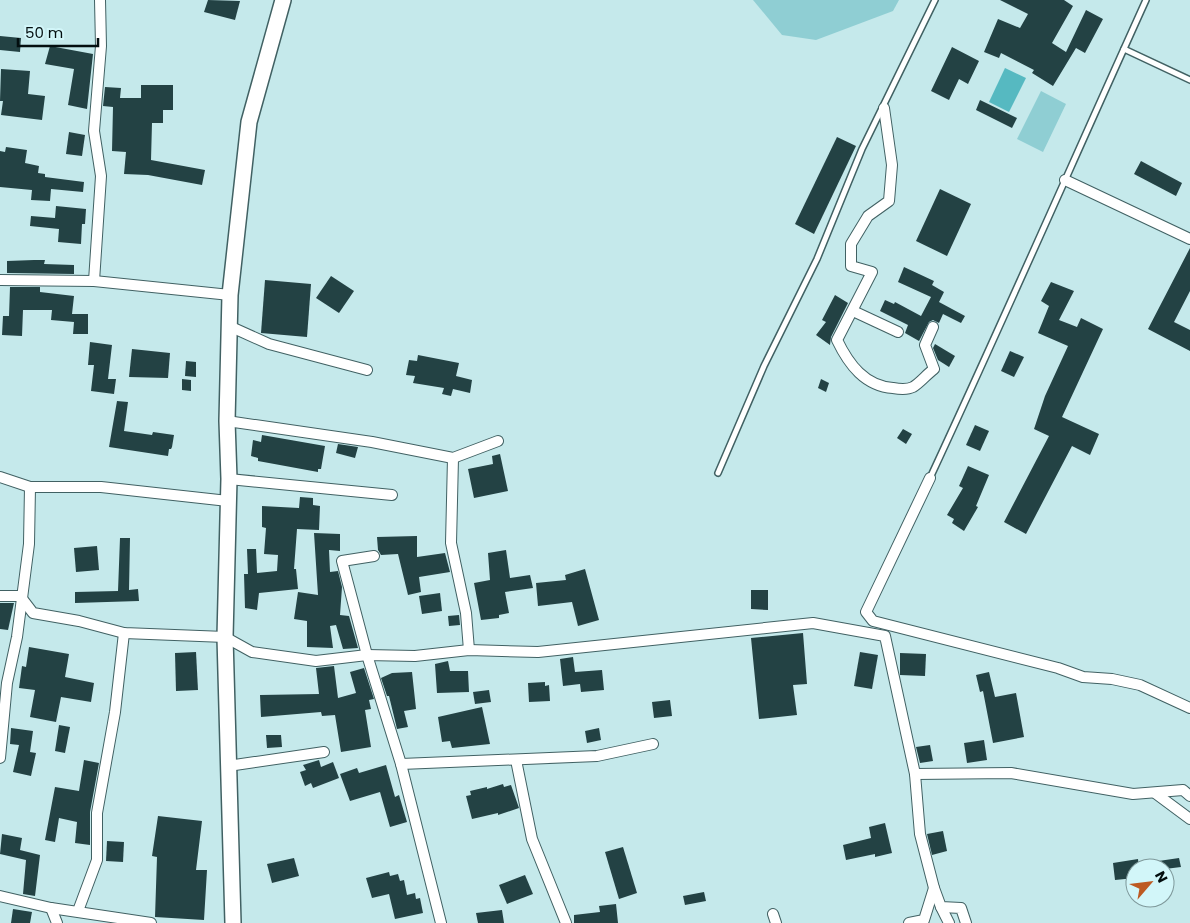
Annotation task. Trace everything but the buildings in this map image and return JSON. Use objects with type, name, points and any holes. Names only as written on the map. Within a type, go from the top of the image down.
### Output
[{"type":"street","points":[[94,281],[102,176],[94,131],[101,46],[100,0]]},
{"type":"street","points":[[233,923],[225,637],[229,479],[227,421],[230,296],[249,122],[283,0]]},
{"type":"street","points":[[884,108],[892,165],[889,201],[868,216],[851,244],[851,266],[872,272],[837,340],[844,355],[855,370],[870,383],[886,388],[912,387],[934,369],[925,345],[933,327]]},
{"type":"street","points":[[1065,180],[1190,239]]},
{"type":"street","points":[[0,277],[94,281],[230,296]]},
{"type":"street","points":[[853,311],[898,332]]},
{"type":"street","points":[[229,326],[269,344],[368,370]]},
{"type":"street","points":[[227,421],[372,442],[453,458],[498,440]]},
{"type":"street","points":[[453,458],[451,543],[466,612],[469,650]]},
{"type":"street","points":[[0,477],[30,487],[101,487],[228,501]]},
{"type":"street","points":[[930,478],[866,612],[873,621],[1058,668],[1082,677],[1112,679],[1140,685],[1190,708]]},
{"type":"street","points":[[229,479],[392,495]]},
{"type":"street","points":[[0,758],[7,683],[17,637],[20,596],[29,544],[30,487]]},
{"type":"street","points":[[374,556],[342,561],[367,655],[400,764],[441,923]]},
{"type":"street","points":[[0,596],[20,596]]},
{"type":"street","points":[[20,596],[33,613],[79,621],[124,634],[225,637],[252,652],[316,661],[367,655],[416,656],[469,650],[538,652],[814,623],[885,636],[915,774],[920,834],[934,888],[949,923]]},
{"type":"street","points":[[78,911],[85,897],[97,860],[97,813],[115,712],[124,634]]},
{"type":"street","points":[[400,764],[597,756],[653,744]]},
{"type":"street","points":[[228,766],[324,752]]},
{"type":"street","points":[[516,760],[532,839],[566,923]]},
{"type":"street","points":[[915,774],[1011,774],[1134,794],[1155,794],[1183,790],[1190,796]]},
{"type":"street","points":[[1155,794],[1190,819]]},
{"type":"street","points":[[909,923],[924,920],[934,888]]},
{"type":"street","points":[[0,896],[51,908],[151,923]]},
{"type":"street","points":[[85,897],[92,913]]},
{"type":"street","points":[[941,907],[961,908],[966,923]]},
{"type":"street","points":[[51,908],[57,923]]},
{"type":"lane","points":[[718,473],[764,366],[817,259],[862,149],[936,0]]},
{"type":"lane","points":[[930,478],[1000,329],[1027,261],[1146,0]]},
{"type":"lane","points":[[1124,49],[1190,80]]},
{"type":"shaded area","points":[[753,0],[899,0],[893,11],[816,40],[782,35]]},
{"type":"shaded area","points":[[1005,68],[1026,78],[1009,112],[989,102]]},
{"type":"shaded area","points":[[1041,91],[1066,104],[1043,152],[1017,139]]}]
